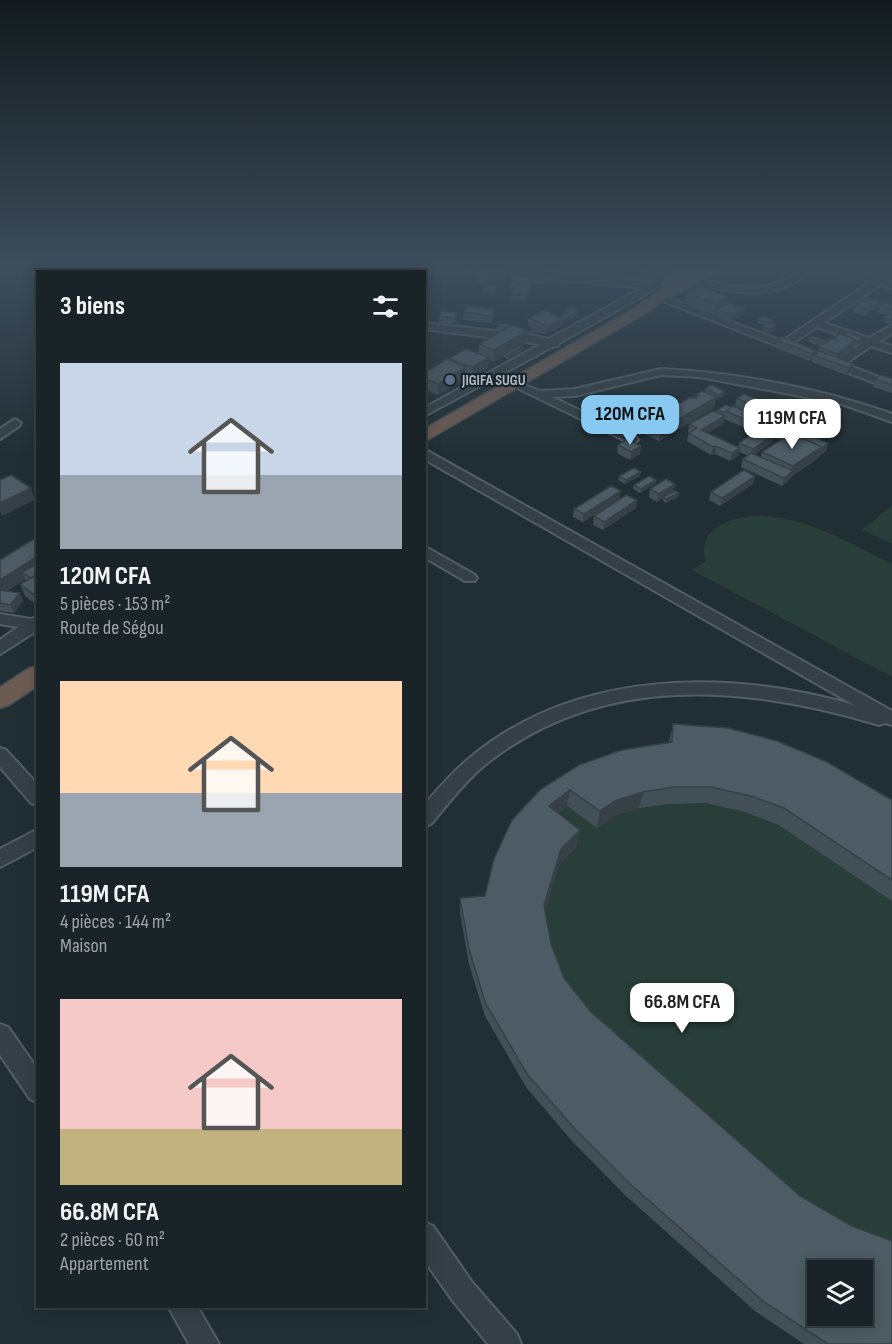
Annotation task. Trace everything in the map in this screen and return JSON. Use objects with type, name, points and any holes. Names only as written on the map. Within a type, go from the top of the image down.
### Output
[{"type":"highway","points":[[426,426],[597,329]]},
{"type":"highway","points":[[426,436],[517,385],[601,329]]},
{"type":"highway","points":[[0,679],[36,656]]},
{"type":"highway","points":[[0,699],[36,675]]},
{"type":"street","points":[[448,329],[530,338],[568,347]]},
{"type":"street","points":[[426,412],[578,329]]},
{"type":"street","points":[[753,329],[783,345],[805,353]]},
{"type":"street","points":[[783,345],[807,329]]},
{"type":"street","points":[[832,329],[892,350]]},
{"type":"street","points":[[891,329],[831,363],[892,386]]},
{"type":"street","points":[[539,395],[575,393],[628,378],[661,372],[699,374],[845,402],[892,418]]},
{"type":"street","points":[[517,385],[633,440]]},
{"type":"street","points":[[0,435],[15,423]]},
{"type":"street","points":[[426,454],[892,719]]},
{"type":"street","points":[[426,551],[467,580],[426,559]]},
{"type":"street","points":[[0,619],[36,624]]},
{"type":"street","points":[[0,648],[36,624]]},
{"type":"street","points":[[426,817],[454,783],[480,759],[512,736],[573,709],[610,698],[652,690],[741,689],[836,706],[892,725]]},
{"type":"street","points":[[0,755],[36,796]]},
{"type":"street","points":[[0,859],[36,838]]},
{"type":"street","points":[[0,1035],[36,1088]]},
{"type":"street","points":[[426,1237],[479,1314],[507,1344]]},
{"type":"street","points":[[182,1308],[206,1344]]},
{"type":"green space","points":[[892,505],[892,544],[862,530]]},
{"type":"green space","points":[[754,516],[790,520],[808,525],[892,564],[892,677],[692,570],[705,562],[704,550],[710,533],[725,523]]},
{"type":"green space","points":[[669,741],[723,744],[892,821],[892,1344],[804,1344],[755,1311],[625,1195],[572,1141],[526,1087],[485,1016],[469,964],[460,913],[484,911],[539,805],[668,758]]},
{"type":"building","points":[[506,329],[528,331],[494,350],[479,344]]},
{"type":"building","points":[[848,332],[863,338],[858,342],[844,335]]},
{"type":"building","points":[[840,334],[856,340],[837,354],[819,347],[831,339],[838,341],[833,338]]},
{"type":"building","points":[[812,336],[828,341],[824,343],[809,338]]},
{"type":"building","points":[[782,337],[817,351],[812,354],[777,340]]},
{"type":"building","points":[[520,345],[523,346],[508,355],[504,354]]},
{"type":"building","points":[[465,349],[489,357],[473,367],[449,359]]},
{"type":"building","points":[[819,351],[854,364],[849,368],[814,355]]},
{"type":"building","points":[[447,359],[466,367],[438,384],[426,379],[426,372]]},
{"type":"building","points":[[880,375],[892,378],[892,385],[875,379]]},
{"type":"building","points":[[712,385],[725,392],[718,395],[706,388]]},
{"type":"building","points":[[702,391],[717,397],[661,429],[646,422],[665,411],[668,413],[675,409],[671,408],[689,398],[697,398],[695,397],[698,396],[695,395]]},
{"type":"building","points":[[744,394],[774,406],[770,409],[757,408],[737,398]]},
{"type":"building","points":[[726,405],[732,407],[724,413],[717,410]]},
{"type":"building","points":[[733,406],[774,423],[765,429],[776,433],[753,449],[739,443],[762,427],[726,411]]},
{"type":"building","points":[[713,411],[725,416],[701,430],[740,448],[732,453],[716,446],[713,447],[689,433],[697,428],[689,424]]},
{"type":"building","points":[[779,423],[828,443],[821,449],[822,447],[791,433],[788,435],[772,428]]},
{"type":"building","points":[[791,433],[822,447],[793,466],[762,452]]},
{"type":"building","points":[[628,439],[641,446],[631,452],[618,445]]},
{"type":"building","points":[[751,453],[793,471],[784,478],[743,459]]},
{"type":"building","points":[[634,468],[641,472],[626,480],[619,476]]},
{"type":"building","points":[[744,470],[755,476],[722,498],[711,492]]},
{"type":"building","points":[[11,475],[31,488],[0,503],[0,480]]},
{"type":"building","points":[[649,476],[656,480],[641,489],[634,485]]},
{"type":"building","points":[[666,479],[675,484],[659,494],[650,489]]},
{"type":"building","points":[[611,486],[621,491],[584,514],[574,509]]},
{"type":"building","points":[[675,491],[679,493],[666,499],[663,497]]},
{"type":"building","points":[[626,495],[637,500],[604,522],[594,516]]},
{"type":"building","points":[[36,538],[36,557],[0,580],[0,560]]},
{"type":"building","points":[[36,564],[36,575],[31,578],[22,572]]},
{"type":"building","points":[[36,575],[36,592],[33,594],[20,584]]},
{"type":"building","points":[[0,590],[20,593],[10,605],[0,603]]},
{"type":"building","points":[[673,724],[728,728],[777,741],[827,762],[892,800],[892,880],[784,808],[751,796],[711,787],[674,787],[643,792],[617,800],[600,811],[570,790],[549,806],[580,830],[561,849],[544,905],[551,944],[564,978],[590,1011],[800,1196],[852,1226],[892,1241],[892,1344],[828,1344],[764,1302],[629,1183],[575,1129],[527,1074],[485,1002],[469,949],[460,898],[485,896],[494,859],[512,820],[541,789],[579,765],[622,750],[672,742]]},
{"type":"place","name":"JIGIFA SUGU","points":[[450,380]]}]
